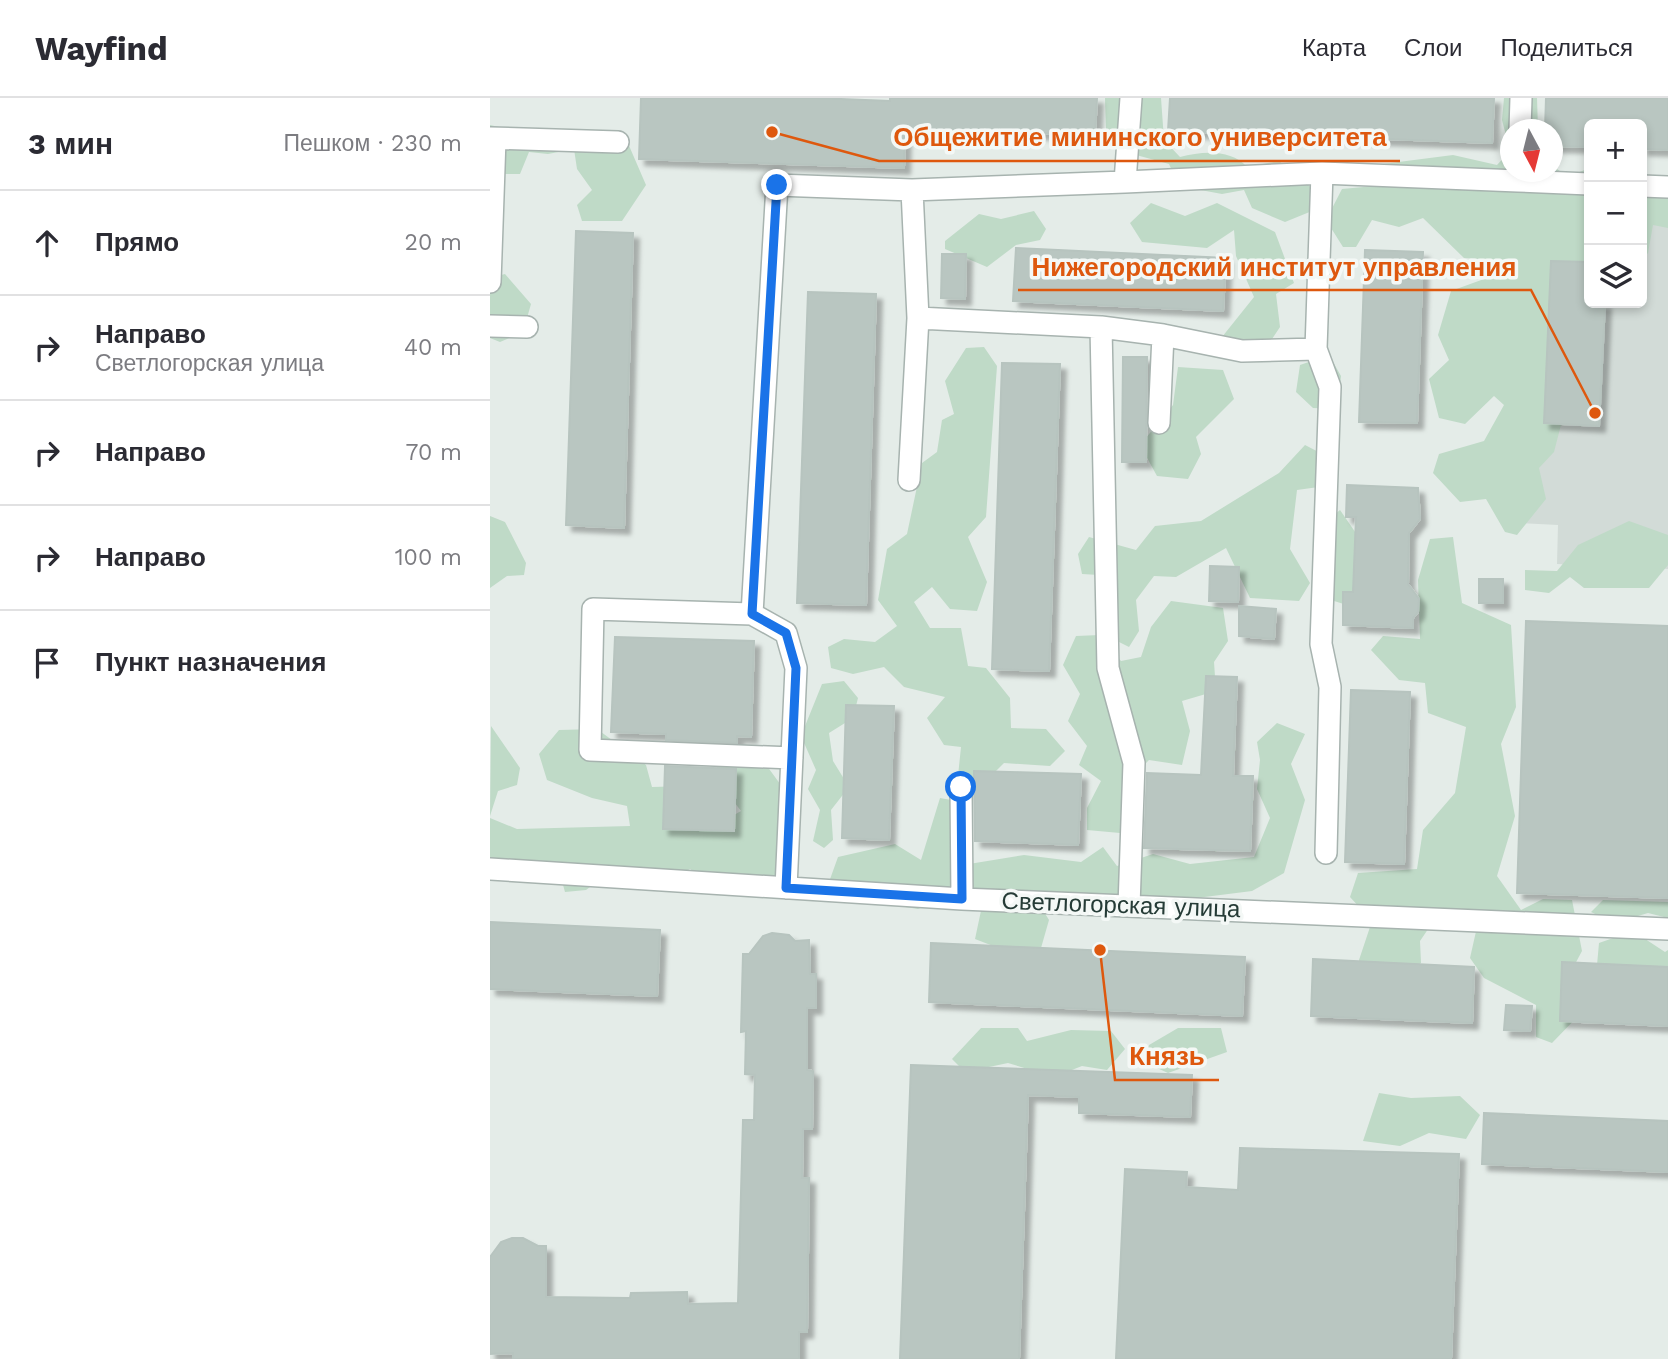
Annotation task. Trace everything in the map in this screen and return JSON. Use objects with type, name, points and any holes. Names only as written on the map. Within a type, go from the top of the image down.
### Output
[{"type":"street","points":[[1125,182],[1131,98]]},
{"type":"street","points":[[1520,119],[1521,98]]},
{"type":"street","points":[[490,282],[492,139],[618,142]]},
{"type":"street","points":[[1322,173],[1316,349],[1330,387],[1321,644],[1331,687],[1326,853]]},
{"type":"street","points":[[752,614],[777,185],[912,190],[1322,173],[1500,176]]},
{"type":"street","points":[[1563,181],[1584,183]]},
{"type":"street","points":[[1647,186],[1668,187]]},
{"type":"street","points":[[909,480],[918,318],[912,190]]},
{"type":"street","points":[[918,318],[1101,327],[1163,335],[1242,351],[1316,349]]},
{"type":"street","points":[[490,326],[527,327]]},
{"type":"street","points":[[1101,327],[1108,668],[1134,763],[1129,906]]},
{"type":"street","points":[[1158,423],[1163,335]]},
{"type":"street","points":[[786,888],[792,758],[796,668],[786,633],[752,614],[593,608],[590,750],[792,758]]},
{"type":"street","points":[[961,787],[962,899]]},
{"type":"street","name":"Светлогорская улица","points":[[490,869],[962,899],[1668,929]]},
{"type":"shaded area","points":[[1647,204],[1668,205],[1668,569],[1557,564],[1558,525],[1517,523],[1584,267],[1584,308],[1647,308]]},
{"type":"green space","points":[[1105,98],[1161,98],[1164,140],[1180,157],[1198,153],[1225,154],[1247,167],[1279,161],[1313,189],[1312,211],[1285,222],[1252,208],[1244,190],[1222,194],[1179,186],[1169,164],[1118,150],[1106,130]]},
{"type":"green space","points":[[1504,98],[1537,98],[1538,119],[1502,119]]},
{"type":"green space","points":[[490,125],[535,135],[586,130],[627,141],[646,185],[622,221],[582,221],[577,205],[592,190],[577,169],[574,149],[548,154],[529,152],[520,174],[490,174]]},
{"type":"green space","points":[[1453,155],[1497,165],[1500,162],[1500,182],[1563,182],[1563,173],[1568,177],[1584,170],[1584,274],[1559,267],[1563,417],[1554,452],[1539,468],[1546,499],[1517,535],[1505,532],[1486,499],[1460,502],[1433,473],[1439,454],[1484,441],[1504,405],[1494,396],[1465,424],[1439,418],[1429,379],[1449,360],[1438,335],[1451,291],[1495,275],[1494,260],[1464,258],[1423,218],[1399,227],[1372,220],[1356,247],[1343,247],[1326,220],[1342,189],[1374,186],[1383,164]]},
{"type":"green space","points":[[1668,187],[1668,228],[1653,225],[1647,254],[1647,245],[1647,189]]},
{"type":"green space","points":[[1151,203],[1185,216],[1217,203],[1275,232],[1294,283],[1276,294],[1280,327],[1266,348],[1222,337],[1254,297],[1236,256],[1234,230],[1207,248],[1142,242],[1130,223]]},
{"type":"green space","points":[[1034,211],[1046,229],[1040,240],[1016,245],[987,267],[945,249],[945,241],[979,214],[1001,219]]},
{"type":"green space","points":[[505,274],[531,304],[523,332],[500,342],[490,338],[490,278]]},
{"type":"green space","points":[[984,347],[997,366],[986,517],[968,537],[987,582],[977,611],[950,609],[932,587],[914,602],[930,628],[961,628],[968,666],[986,668],[1010,698],[1011,728],[1046,729],[1065,751],[1050,766],[1004,763],[983,784],[958,776],[961,747],[944,745],[927,718],[945,697],[904,687],[884,667],[853,674],[831,668],[828,647],[844,639],[875,642],[897,626],[878,600],[887,549],[907,534],[922,463],[937,452],[942,420],[954,414],[945,381],[966,348]]},
{"type":"green space","points":[[1329,355],[1341,376],[1337,409],[1313,408],[1296,392],[1300,365]]},
{"type":"green space","points":[[1178,367],[1223,370],[1234,399],[1196,437],[1201,454],[1188,479],[1157,476],[1140,445],[1173,405]]},
{"type":"green space","points":[[1305,445],[1336,461],[1333,485],[1297,490],[1290,549],[1310,583],[1299,601],[1250,598],[1226,548],[1176,577],[1154,576],[1136,600],[1139,631],[1129,647],[1115,640],[1116,576],[1082,574],[1078,554],[1089,537],[1136,550],[1155,526],[1201,521],[1279,473]]},
{"type":"green space","points":[[1340,510],[1382,571],[1350,606],[1331,600],[1328,520]]},
{"type":"green space","points":[[490,516],[505,522],[526,563],[524,575],[507,576],[490,588]]},
{"type":"green space","points":[[1629,521],[1668,535],[1668,565],[1649,588],[1584,588],[1570,577],[1549,593],[1525,590],[1525,570],[1557,571],[1578,545]]},
{"type":"green space","points":[[1453,537],[1462,603],[1511,625],[1516,707],[1501,744],[1515,816],[1497,876],[1521,910],[1543,899],[1572,900],[1582,951],[1567,979],[1585,1009],[1552,1043],[1536,1037],[1536,1005],[1484,978],[1470,958],[1477,927],[1441,910],[1420,941],[1421,963],[1392,979],[1360,982],[1359,960],[1372,921],[1350,897],[1358,873],[1417,869],[1423,830],[1455,793],[1466,727],[1428,713],[1425,683],[1399,680],[1371,650],[1383,636],[1420,639],[1418,580],[1430,539]]},
{"type":"green space","points":[[1171,601],[1223,608],[1228,641],[1214,662],[1216,691],[1182,701],[1190,731],[1182,765],[1149,760],[1125,785],[1139,822],[1120,833],[1087,830],[1087,808],[1101,781],[1079,765],[1087,746],[1068,721],[1080,694],[1063,665],[1076,636],[1100,635],[1121,661],[1141,657],[1151,627]]},
{"type":"green space","points":[[844,681],[858,698],[853,718],[829,733],[833,761],[849,787],[831,810],[833,840],[824,848],[813,841],[820,810],[808,789],[816,770],[801,736],[822,684]]},
{"type":"green space","points":[[1277,723],[1305,734],[1291,764],[1305,800],[1284,873],[1252,891],[1157,903],[1035,897],[1049,920],[1041,948],[1006,951],[975,939],[982,906],[963,891],[918,909],[868,901],[829,882],[838,857],[895,844],[921,860],[940,798],[962,802],[969,864],[1024,855],[1081,862],[1103,847],[1117,866],[1153,854],[1190,864],[1254,857],[1270,818],[1257,789],[1260,760],[1257,742]]},
{"type":"green space","points":[[491,726],[520,768],[517,785],[498,791],[490,816]]},
{"type":"green space","points":[[597,729],[646,765],[652,787],[688,786],[720,823],[741,811],[725,790],[714,760],[764,762],[797,807],[798,862],[774,882],[719,888],[690,869],[660,887],[611,871],[586,890],[565,892],[558,867],[490,867],[490,818],[517,829],[630,826],[627,806],[592,798],[547,780],[539,754],[559,730]]},
{"type":"green space","points":[[1603,900],[1668,902],[1668,918],[1648,913],[1614,923],[1591,912]]},
{"type":"green space","points":[[1633,931],[1665,952],[1668,950],[1668,970],[1597,965],[1599,943]]},
{"type":"green space","points":[[981,1028],[1018,1028],[1027,1041],[1071,1030],[1111,1031],[1125,1049],[1107,1070],[1082,1066],[1054,1077],[1008,1063],[965,1072],[952,1059]]},
{"type":"green space","points":[[1178,1028],[1221,1028],[1227,1052],[1168,1073],[1146,1063],[1149,1045]]},
{"type":"green space","points":[[1379,1093],[1411,1098],[1460,1096],[1480,1115],[1466,1139],[1429,1133],[1400,1146],[1363,1141]]},
{"type":"building","points":[[641,98],[816,98],[890,101],[890,98],[1097,98],[1095,135],[905,129],[904,168],[639,159]]},
{"type":"building","points":[[1170,98],[1494,98],[1492,143],[1168,131]]},
{"type":"building","points":[[1546,98],[1668,98],[1668,150],[1647,149],[1647,119],[1584,119],[1584,147],[1563,146],[1563,119],[1545,119]]},
{"type":"building","points":[[576,231],[633,233],[624,528],[566,525]]},
{"type":"building","points":[[1016,248],[1226,258],[1223,311],[1013,301]]},
{"type":"building","points":[[1365,250],[1423,252],[1417,423],[1359,422]]},
{"type":"building","points":[[942,254],[966,254],[965,299],[941,298]]},
{"type":"building","points":[[1551,261],[1584,262],[1584,308],[1605,308],[1599,426],[1544,423]]},
{"type":"building","points":[[808,292],[876,294],[866,605],[797,603]]},
{"type":"building","points":[[1123,357],[1147,357],[1146,462],[1122,462]]},
{"type":"building","points":[[1002,363],[1060,364],[1049,671],[992,669]]},
{"type":"building","points":[[1347,485],[1418,488],[1420,519],[1409,533],[1408,584],[1419,599],[1413,628],[1343,625],[1343,592],[1353,592],[1356,517],[1346,517]]},
{"type":"building","points":[[1210,566],[1239,567],[1238,602],[1209,601]]},
{"type":"building","points":[[1479,579],[1503,579],[1503,603],[1479,603]]},
{"type":"building","points":[[1239,606],[1276,609],[1274,639],[1239,636]]},
{"type":"building","points":[[1526,621],[1668,626],[1668,898],[1517,893]]},
{"type":"building","points":[[615,637],[754,641],[751,737],[737,736],[737,743],[666,740],[666,734],[611,732]]},
{"type":"building","points":[[1206,676],[1237,677],[1233,776],[1253,776],[1250,851],[1144,848],[1147,773],[1201,775]]},
{"type":"building","points":[[1351,690],[1410,692],[1404,864],[1345,862]]},
{"type":"building","points":[[846,705],[894,706],[889,840],[842,838]]},
{"type":"building","points":[[665,766],[736,769],[734,831],[663,829]]},
{"type":"building","points":[[974,771],[1081,774],[1078,845],[975,841]]},
{"type":"building","points":[[490,922],[660,930],[657,996],[490,989]]},
{"type":"building","points":[[772,933],[789,935],[795,941],[809,940],[810,974],[816,974],[816,1008],[807,1008],[807,1070],[813,1071],[812,1129],[803,1129],[802,1178],[809,1178],[807,1332],[799,1332],[799,1359],[513,1359],[513,1353],[490,1354],[490,1257],[501,1242],[512,1238],[523,1238],[538,1246],[546,1246],[546,1297],[630,1298],[631,1293],[687,1292],[688,1304],[738,1303],[743,1120],[754,1120],[755,1075],[745,1074],[746,1031],[741,1032],[743,954],[749,954],[763,936]]},
{"type":"building","points":[[931,943],[1245,957],[1242,1016],[929,1002]]},
{"type":"building","points":[[1313,959],[1474,967],[1472,1023],[1311,1016]]},
{"type":"building","points":[[1562,962],[1668,967],[1668,1026],[1560,1021]]},
{"type":"building","points":[[1506,1005],[1532,1006],[1530,1031],[1504,1030]]},
{"type":"building","points":[[911,1065],[1192,1075],[1190,1117],[1079,1113],[1079,1097],[1028,1095],[1019,1359],[900,1359]]},
{"type":"building","points":[[1484,1113],[1668,1121],[1668,1172],[1482,1164]]},
{"type":"building","points":[[1240,1148],[1459,1154],[1451,1359],[1116,1359],[1125,1169],[1187,1172],[1186,1187],[1238,1190]]},
{"type":"place","name":"Общежитие мининского университета","points":[[772,132]]},
{"type":"place","name":"Нижегородский институт управления","points":[[1595,413]]},
{"type":"place","name":"Князь","points":[[1100,950]]},
{"type":"route","points":[[777,185],[752,614],[786,633],[796,668],[786,888],[962,899],[961,787]]}]
